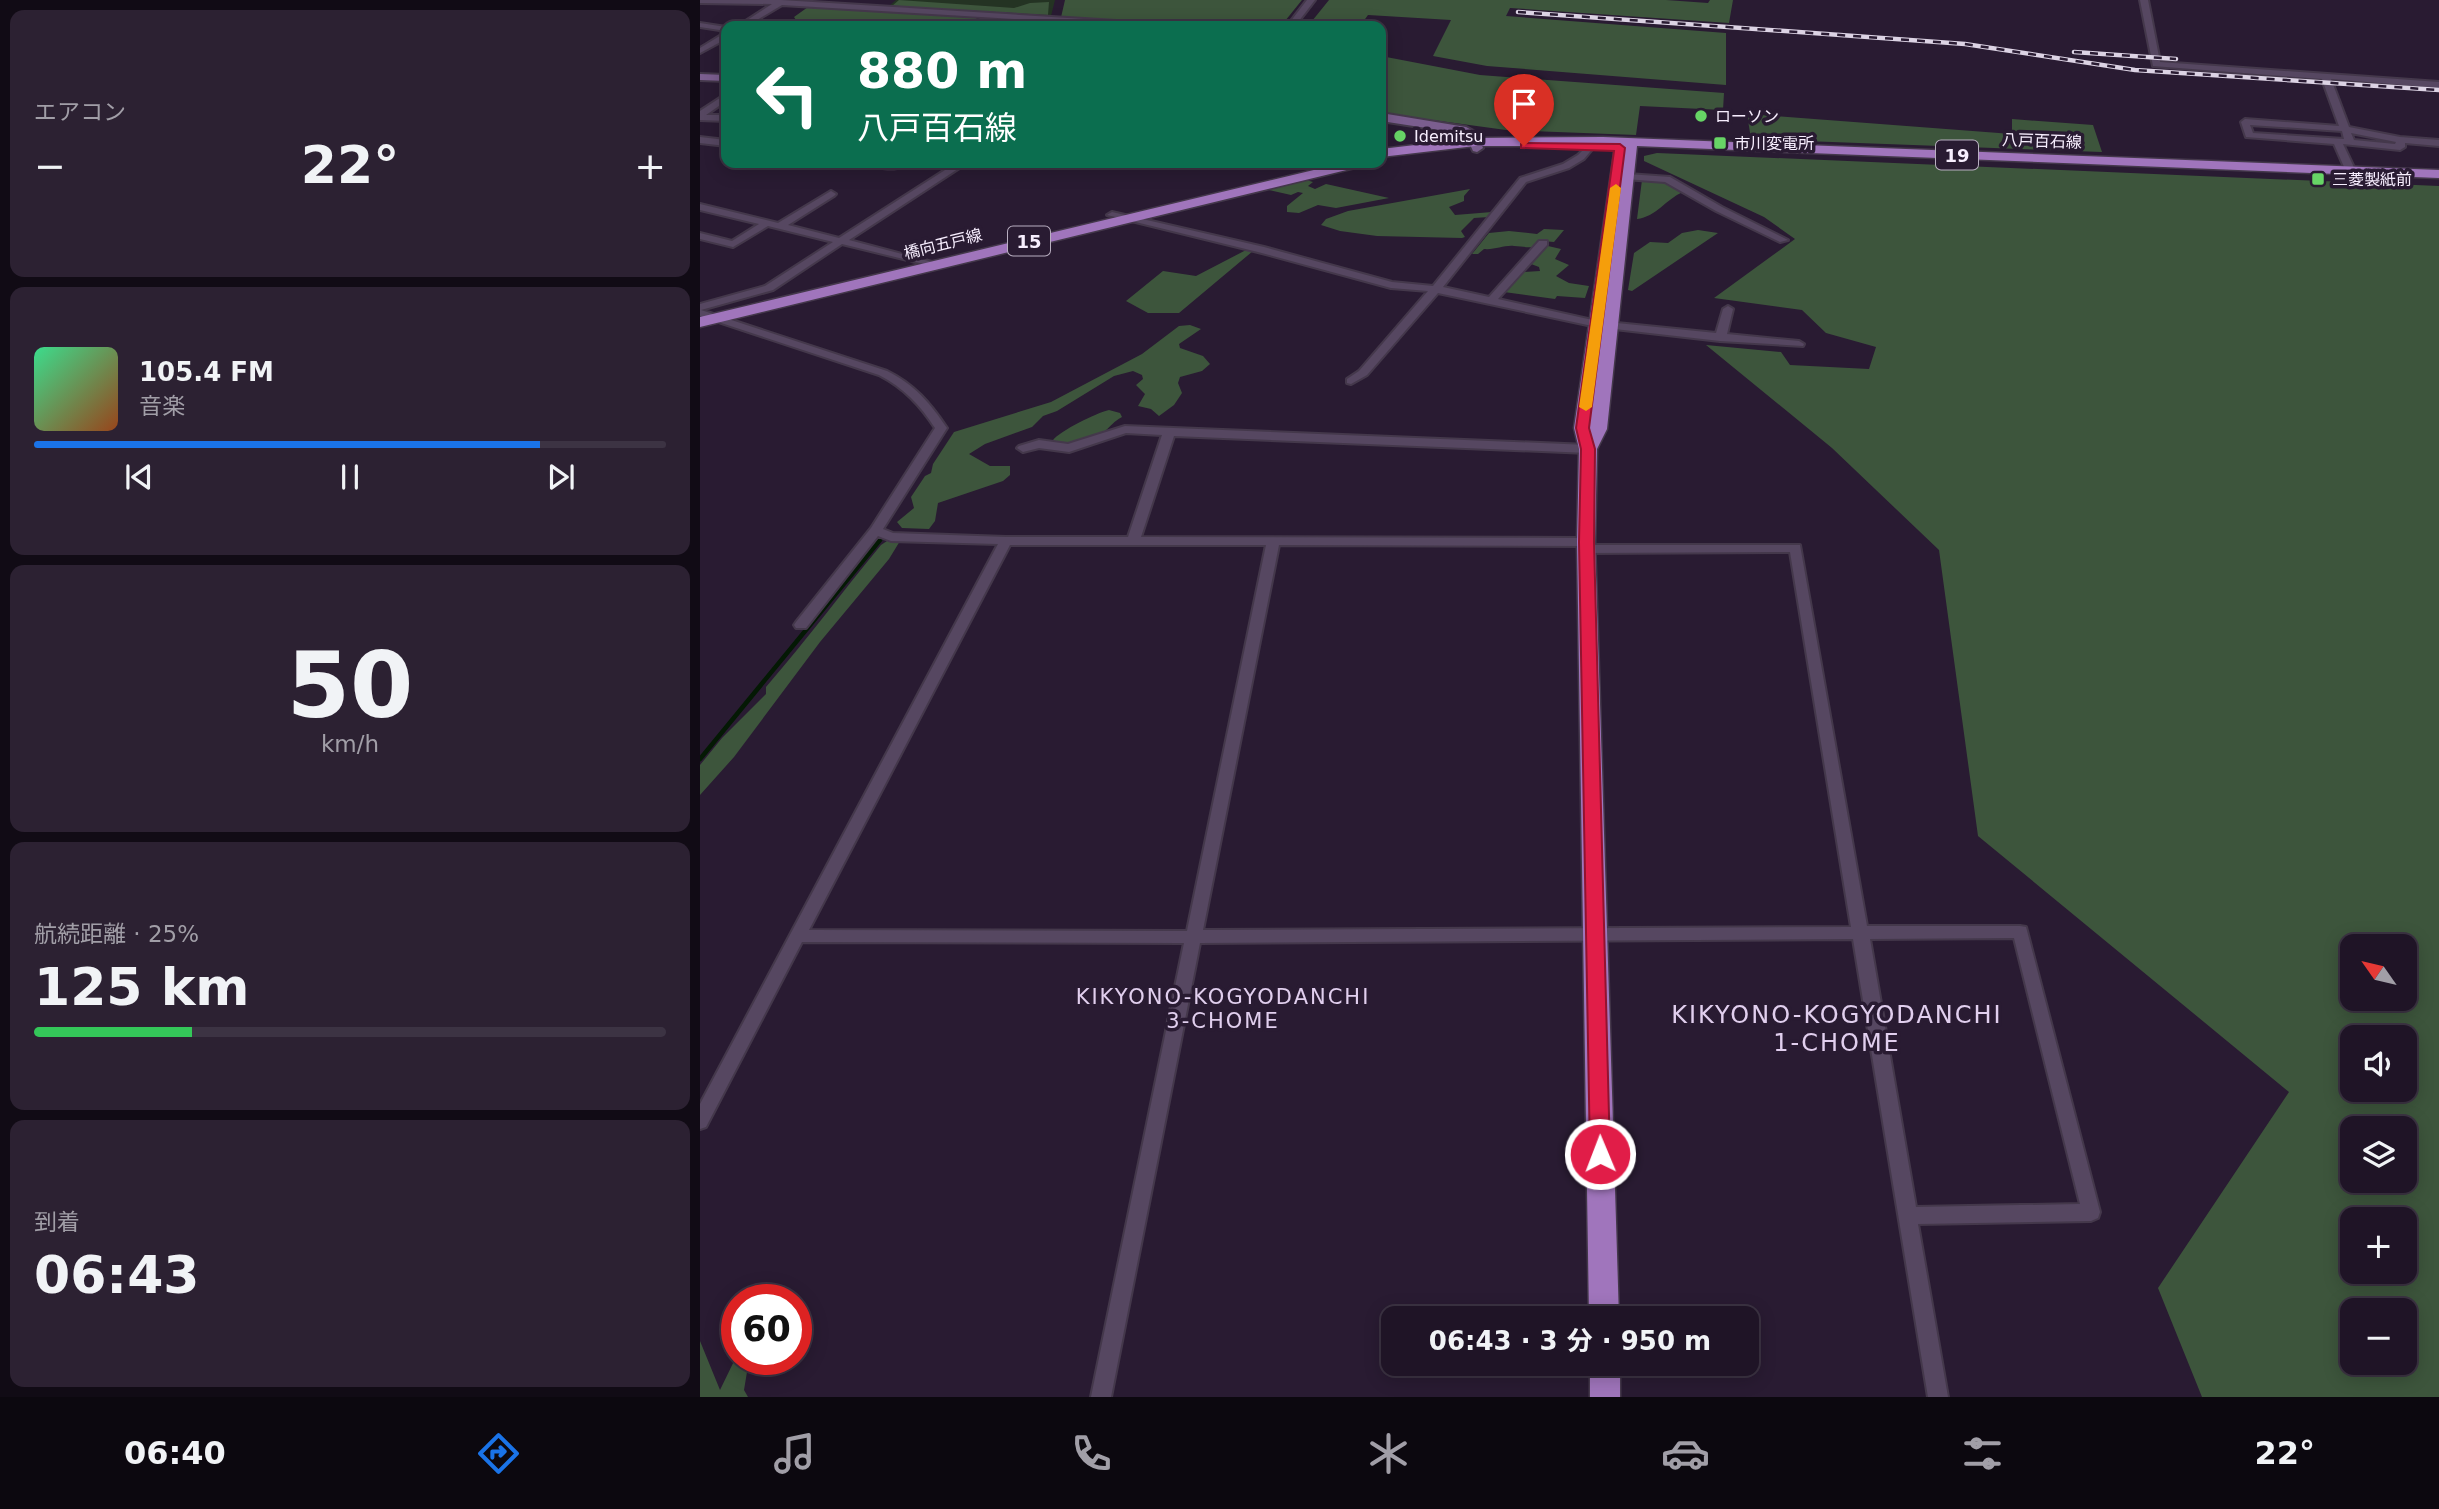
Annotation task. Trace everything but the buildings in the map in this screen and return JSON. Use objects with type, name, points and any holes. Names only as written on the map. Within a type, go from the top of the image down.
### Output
[{"type":"main road","name":"八戸百石線","points":[[1476,145],[1625,146],[2351,174],[2439,180]]},
{"type":"main road","name":"八戸百石線","points":[[1476,145],[1625,146]]},
{"type":"main road","points":[[1386,153],[1476,145]]},
{"type":"main road","points":[[1386,158],[1476,145]]},
{"type":"main road","points":[[1603,326],[1628,177],[1625,146]]},
{"type":"main road","points":[[1604,1306],[1587,545],[1588,449],[1598,429],[1603,326],[1625,146]]},
{"type":"main road","name":"橋向五戸線","points":[[1119,217],[1310,168]]},
{"type":"main road","name":"橋向五戸線","points":[[708,312],[1337,168]]},
{"type":"main road","name":"八戸百石線","points":[[2351,174],[2439,174]]},
{"type":"main road","points":[[1605,1376],[1605,1397]]},
{"type":"street","points":[[700,1],[743,0],[1080,21]]},
{"type":"street","points":[[1294,21],[1311,0]]},
{"type":"street","points":[[2144,0],[2156,64],[2439,85]]},
{"type":"street","points":[[750,21],[779,3]]},
{"type":"street","points":[[700,26],[721,28]]},
{"type":"street","points":[[700,51],[721,39]]},
{"type":"street","points":[[2325,76],[2350,142]]},
{"type":"street","points":[[700,77],[721,78]]},
{"type":"street","points":[[700,116],[721,101]]},
{"type":"street","points":[[700,116],[721,118]]},
{"type":"street","points":[[1386,118],[1462,130],[1469,133],[1476,145]]},
{"type":"street","points":[[2400,140],[2400,147],[2249,135],[2245,122],[2345,129],[2400,140],[2439,143]]},
{"type":"street","points":[[700,140],[721,142]]},
{"type":"street","points":[[2337,141],[2351,174]]},
{"type":"street","points":[[1351,382],[1363,373],[1436,289],[1523,180],[1566,166],[1581,157],[1589,147]]},
{"type":"street","points":[[708,312],[769,288],[954,168]]},
{"type":"street","points":[[1628,177],[1667,179],[1719,209],[1783,240]]},
{"type":"street","points":[[780,226],[831,194]]},
{"type":"street","points":[[700,207],[926,263]]},
{"type":"street","points":[[1119,217],[1260,248],[1391,285],[1436,289],[1603,326],[1799,344]]},
{"type":"street","points":[[700,234],[733,244],[767,223]]},
{"type":"street","points":[[700,234],[711,225]]},
{"type":"street","points":[[1491,301],[1543,243]]},
{"type":"street","points":[[1720,338],[1728,309]]},
{"type":"street","points":[[708,312],[906,383],[942,428],[876,530],[801,625]]},
{"type":"street","points":[[1023,449],[1040,444],[1069,448],[1125,429],[1588,449]]},
{"type":"street","points":[[1133,542],[1169,432]]},
{"type":"street","points":[[876,530],[891,537],[995,538],[1006,541],[1796,548],[1938,1397]]},
{"type":"street","points":[[700,1121],[1006,541]]},
{"type":"street","points":[[1101,1397],[1273,543]]},
{"type":"street","points":[[799,936],[1193,937],[2020,932],[2091,1212],[1907,1216]]},
{"type":"green space","points":[[896,0],[1055,0],[1051,16],[888,7]]},
{"type":"green space","points":[[899,0],[1014,8],[1030,3],[1049,2],[1048,15],[892,6]]},
{"type":"green space","points":[[1065,0],[1302,0],[1285,21],[1060,21]]},
{"type":"green space","points":[[1329,0],[1666,0],[1708,3],[1710,0],[1733,0],[1729,23],[1510,8],[1506,16],[1726,33],[1726,85],[1487,66],[1433,56],[1451,20],[1368,15],[1364,21],[1312,21]]},
{"type":"green space","points":[[808,7],[978,17],[974,21],[810,21],[796,20],[794,17]]},
{"type":"green space","points":[[1386,57],[1480,75],[1724,93],[1723,110],[1640,106],[1636,135],[1506,130],[1386,114]]},
{"type":"green space","points":[[1747,114],[2012,134],[2012,119],[2093,125],[2102,152],[1751,139]]},
{"type":"green space","points":[[1657,153],[2439,186],[2439,1397],[2202,1397],[2158,1288],[2289,1092],[1978,836],[1939,550],[1832,448],[1706,345],[1781,352],[1790,365],[1869,369],[1876,347],[1826,333],[1802,310],[1714,298],[1795,239],[1764,217],[1644,161],[1644,156]]},
{"type":"green space","points":[[1303,179],[1313,182],[1308,186],[1315,189],[1326,184],[1389,198],[1336,208],[1318,205],[1299,213],[1287,212],[1287,206],[1303,193],[1291,195],[1269,190]]},
{"type":"green space","points":[[1642,180],[1665,180],[1683,192],[1650,215],[1637,219]]},
{"type":"green space","points":[[1470,189],[1464,196],[1464,201],[1449,207],[1455,215],[1492,212],[1489,217],[1474,218],[1461,231],[1465,237],[1462,238],[1377,236],[1340,231],[1321,225],[1326,219],[1348,211]]},
{"type":"green space","points":[[1544,229],[1564,230],[1554,242],[1542,241],[1532,247],[1484,249],[1478,254],[1472,254],[1489,233],[1509,231],[1537,234]]},
{"type":"green space","points":[[1698,230],[1718,233],[1632,291],[1628,290],[1634,253],[1650,242],[1668,243],[1682,233]]},
{"type":"green space","points":[[1548,246],[1561,249],[1555,259],[1569,265],[1556,276],[1569,283],[1589,286],[1585,298],[1557,296],[1555,299],[1504,292],[1523,272],[1540,271],[1539,267],[1531,264]]},
{"type":"green space","points":[[1248,249],[1253,251],[1179,313],[1148,313],[1126,301],[1163,271],[1196,276]]},
{"type":"green space","points":[[1190,325],[1201,329],[1179,344],[1180,348],[1203,356],[1210,364],[1202,371],[1180,377],[1178,383],[1182,393],[1174,405],[1159,416],[1151,409],[1138,406],[1145,394],[1136,385],[1143,379],[1142,375],[1133,371],[1114,376],[1057,411],[1043,416],[1032,427],[985,444],[969,454],[990,466],[1010,466],[1010,475],[1003,481],[938,503],[935,521],[929,529],[902,528],[897,522],[914,508],[911,497],[925,476],[931,473],[933,464],[954,432],[1051,402],[1142,354],[1179,326]]},
{"type":"green space","points":[[1109,410],[1120,413],[1122,417],[1100,435],[1082,442],[1055,444],[1053,440],[1063,432],[1087,418]]},
{"type":"green space","points":[[887,541],[900,541],[889,559],[820,642],[734,757],[700,795],[700,765],[722,738],[766,694],[766,687]]},
{"type":"green space","points":[[700,1341],[720,1390],[727,1375],[746,1375],[744,1390],[748,1397],[700,1397]]},
{"type":"waterway","points":[[700,759],[880,540]]},
{"type":"railway","points":[[1518,12],[1965,44],[2135,70],[2439,90]]},
{"type":"railway","points":[[2074,52],[2176,59]]},
{"type":"slow traffic","points":[[1586,407],[1616,188]]},
{"type":"place","name":"ローソン","points":[[1701,116]]},
{"type":"place","name":"Idemitsu","points":[[1400,136]]},
{"type":"place","name":"市川変電所","points":[[1720,143]]},
{"type":"place","name":"三菱製紙前","points":[[2318,179]]},
{"type":"district","name":"KIKYONO-KOGYODANCHI 3-CHOME","points":[[1223,1009]]},
{"type":"district","name":"KIKYONO-KOGYODANCHI 1-CHOME","points":[[1837,1029]]},
{"type":"route","points":[[1524,146],[1620,148],[1583,428],[1588,449],[1586,490],[1600,1154]]}]
